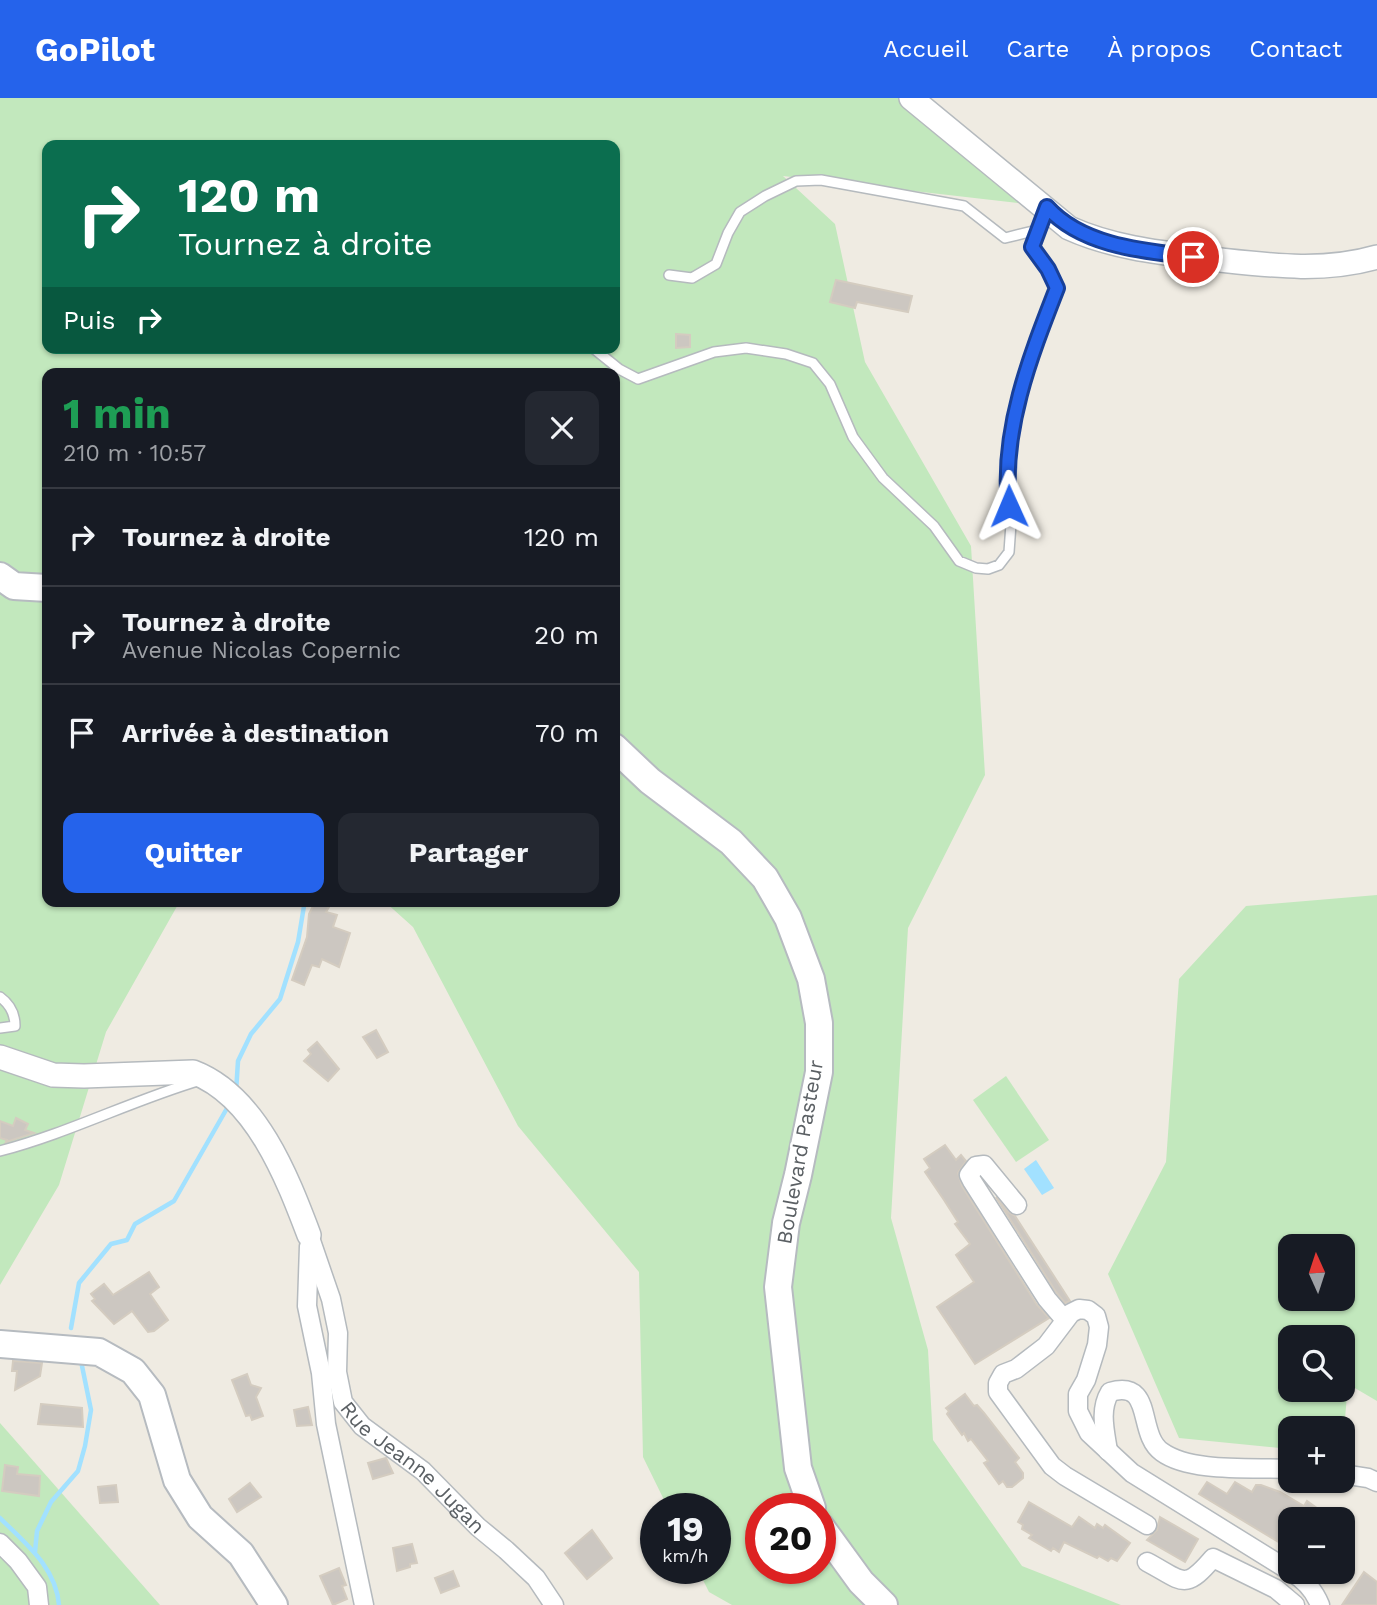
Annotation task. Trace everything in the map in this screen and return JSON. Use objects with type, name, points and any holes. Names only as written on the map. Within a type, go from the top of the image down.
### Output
[{"type":"main road","points":[[0,576],[14,586],[42,588]]},
{"type":"main road","name":"Boulevard Pasteur","points":[[620,753],[650,781],[731,842],[765,878],[788,918],[811,979],[819,1023],[819,1072],[786,1223],[778,1287],[798,1468],[807,1493]]},
{"type":"main road","points":[[0,1344],[99,1352],[132,1371],[152,1395],[177,1480],[200,1517],[241,1554],[274,1605]]},
{"type":"main road","points":[[836,1548],[861,1582],[884,1605]]},
{"type":"street","points":[[911,98],[1047,207],[1069,228],[1094,239],[1168,254],[1290,268],[1329,266],[1377,257]]},
{"type":"street","points":[[0,1057],[53,1075],[194,1072],[216,1083]]},
{"type":"street","name":"Rue Jeanne Jugan","points":[[216,1083],[245,1111],[279,1161],[309,1235],[331,1299],[338,1333],[337,1372],[343,1402],[362,1426],[423,1471],[478,1527],[506,1549],[536,1578],[554,1605]]},
{"type":"street","points":[[1017,1205],[984,1165],[976,1166],[970,1175],[972,1181],[1047,1299],[1065,1320]]},
{"type":"street","points":[[309,1235],[307,1307],[321,1374],[326,1424],[364,1605]]},
{"type":"street","points":[[1147,1525],[1052,1466],[998,1392],[998,1383],[1003,1374],[1046,1346],[1065,1320],[1079,1309],[1088,1310],[1096,1316],[1099,1326],[1090,1368],[1078,1394],[1078,1411],[1089,1433],[1132,1473],[1278,1564]]},
{"type":"street","points":[[1108,1451],[1103,1425],[1104,1402],[1110,1392],[1131,1390],[1138,1396],[1153,1444],[1176,1460],[1215,1466],[1278,1469]]},
{"type":"street","points":[[1355,1476],[1377,1482]]},
{"type":"street","points":[[0,1543],[18,1561],[37,1587],[39,1605]]},
{"type":"street","points":[[1147,1562],[1183,1581],[1195,1578],[1213,1558],[1276,1589],[1294,1605]]},
{"type":"street","points":[[1307,1584],[1320,1605]]},
{"type":"lane","points":[[669,275],[692,278],[716,264],[740,212],[796,181],[821,180],[964,206],[1005,238],[1037,230]]},
{"type":"lane","points":[[620,370],[638,379],[713,352],[746,348],[786,354],[813,363],[830,384],[853,437],[883,478],[934,526],[959,561],[976,568],[988,569],[999,565],[1009,552],[1011,524],[1007,488],[1011,443],[1025,372],[1057,288],[1048,269],[1032,247],[1047,207]]},
{"type":"lane","points":[[600,354],[618,368]]},
{"type":"lane","points":[[0,997],[7,1002],[15,1016],[15,1026],[0,1028]]},
{"type":"lane","points":[[0,1151],[27,1144],[170,1089],[216,1083]]},
{"type":"green space","points":[[0,98],[906,98],[1035,205],[783,176],[835,224],[865,362],[971,546],[985,775],[908,928],[891,1218],[928,1350],[933,1440],[1022,1566],[1121,1605],[732,1605],[709,1592],[705,1584],[731,1584],[731,1493],[661,1493],[643,1457],[639,1272],[518,1126],[413,927],[391,907],[620,907],[620,368],[42,368],[42,907],[177,907],[106,1032],[59,1185],[0,1285]]},
{"type":"green space","points":[[1377,895],[1377,1401],[1355,1388],[1355,1325],[1278,1325],[1278,1402],[1346,1402],[1345,1416],[1278,1416],[1278,1448],[1179,1438],[1108,1274],[1166,1162],[1179,979],[1246,906]]},
{"type":"green space","points":[[1006,1076],[1049,1140],[1016,1162],[973,1100]]},
{"type":"green space","points":[[0,1423],[160,1605],[0,1605]]},
{"type":"water","points":[[1036,1160],[1054,1188],[1042,1195],[1024,1169]]},
{"type":"building","points":[[836,280],[912,296],[908,312],[857,302],[855,308],[830,302]]},
{"type":"building","points":[[676,334],[690,335],[690,347],[676,348]]},
{"type":"building","points":[[312,907],[329,907],[326,912],[337,915],[333,927],[350,933],[339,967],[322,959],[319,967],[312,965],[304,985],[292,980],[307,937],[309,914]]},
{"type":"building","points":[[376,1030],[388,1052],[377,1058],[363,1037]]},
{"type":"building","points":[[317,1042],[339,1069],[328,1081],[304,1061],[311,1054],[308,1050]]},
{"type":"building","points":[[16,1118],[28,1124],[25,1130],[34,1133],[6,1142],[7,1140],[0,1138],[0,1121],[13,1126]]},
{"type":"building","points":[[945,1145],[956,1160],[961,1155],[966,1161],[958,1173],[962,1186],[1037,1305],[1049,1318],[975,1364],[937,1307],[974,1282],[956,1255],[970,1244],[955,1224],[958,1222],[925,1172],[930,1168],[924,1159]]},
{"type":"building","points":[[996,1197],[1008,1212],[1015,1216],[1070,1301],[1065,1303],[1056,1292]]},
{"type":"building","points":[[149,1272],[159,1287],[150,1294],[168,1320],[154,1331],[148,1332],[132,1311],[114,1324],[92,1301],[95,1299],[91,1294],[104,1284],[113,1295]]},
{"type":"building","points":[[13,1361],[42,1363],[40,1376],[15,1390],[17,1371],[12,1371]]},
{"type":"building","points":[[247,1374],[251,1385],[261,1388],[256,1397],[263,1416],[252,1420],[250,1415],[246,1416],[232,1380]]},
{"type":"building","points":[[965,1394],[974,1406],[977,1405],[984,1413],[1019,1458],[1015,1462],[1023,1473],[1023,1478],[1012,1487],[1007,1487],[1003,1481],[999,1484],[984,1463],[988,1461],[971,1439],[968,1441],[964,1433],[962,1435],[947,1414],[949,1411],[946,1408]]},
{"type":"building","points":[[41,1404],[82,1408],[83,1427],[38,1424]]},
{"type":"building","points":[[308,1407],[312,1425],[297,1426],[294,1410]]},
{"type":"building","points":[[386,1458],[393,1473],[373,1479],[368,1463]]},
{"type":"building","points":[[5,1465],[18,1467],[17,1474],[40,1476],[39,1496],[2,1491]]},
{"type":"building","points":[[1207,1482],[1227,1494],[1235,1482],[1252,1492],[1256,1485],[1261,1485],[1304,1506],[1307,1501],[1315,1507],[1278,1507],[1278,1542],[1199,1494]]},
{"type":"building","points":[[250,1483],[261,1497],[237,1512],[229,1499]]},
{"type":"building","points":[[116,1485],[118,1502],[100,1503],[98,1487]]},
{"type":"building","points":[[1029,1502],[1072,1527],[1079,1517],[1095,1528],[1097,1524],[1103,1528],[1105,1525],[1130,1543],[1117,1561],[1111,1558],[1108,1561],[1099,1556],[1097,1558],[1064,1542],[1059,1552],[1053,1548],[1051,1551],[1029,1538],[1032,1535],[1022,1529],[1023,1525],[1018,1522]]},
{"type":"building","points":[[1160,1517],[1198,1539],[1185,1562],[1147,1540],[1157,1530]]},
{"type":"building","points":[[592,1530],[612,1558],[587,1579],[565,1553]]},
{"type":"building","points":[[412,1544],[417,1563],[397,1571],[393,1548]]},
{"type":"building","points":[[339,1568],[346,1585],[342,1586],[347,1599],[333,1605],[320,1576]]},
{"type":"building","points":[[453,1571],[459,1586],[441,1593],[435,1578]]},
{"type":"building","points":[[1364,1572],[1377,1582],[1377,1605],[1342,1605]]},
{"type":"waterway","points":[[236,1092],[238,1061],[251,1034],[280,999],[298,942],[304,907]]},
{"type":"waterway","points":[[71,1328],[79,1283],[111,1244],[127,1240],[135,1224],[174,1201],[230,1103]]},
{"type":"waterway","points":[[35,1552],[37,1531],[51,1502],[78,1471],[85,1446],[91,1410],[81,1361]]},
{"type":"waterway","points":[[0,1518],[46,1567],[57,1591],[59,1605]]},
{"type":"route","points":[[1009,506],[1007,488],[1011,443],[1025,372],[1057,288],[1048,269],[1032,247],[1047,207],[1069,228],[1094,239],[1193,257]]}]
